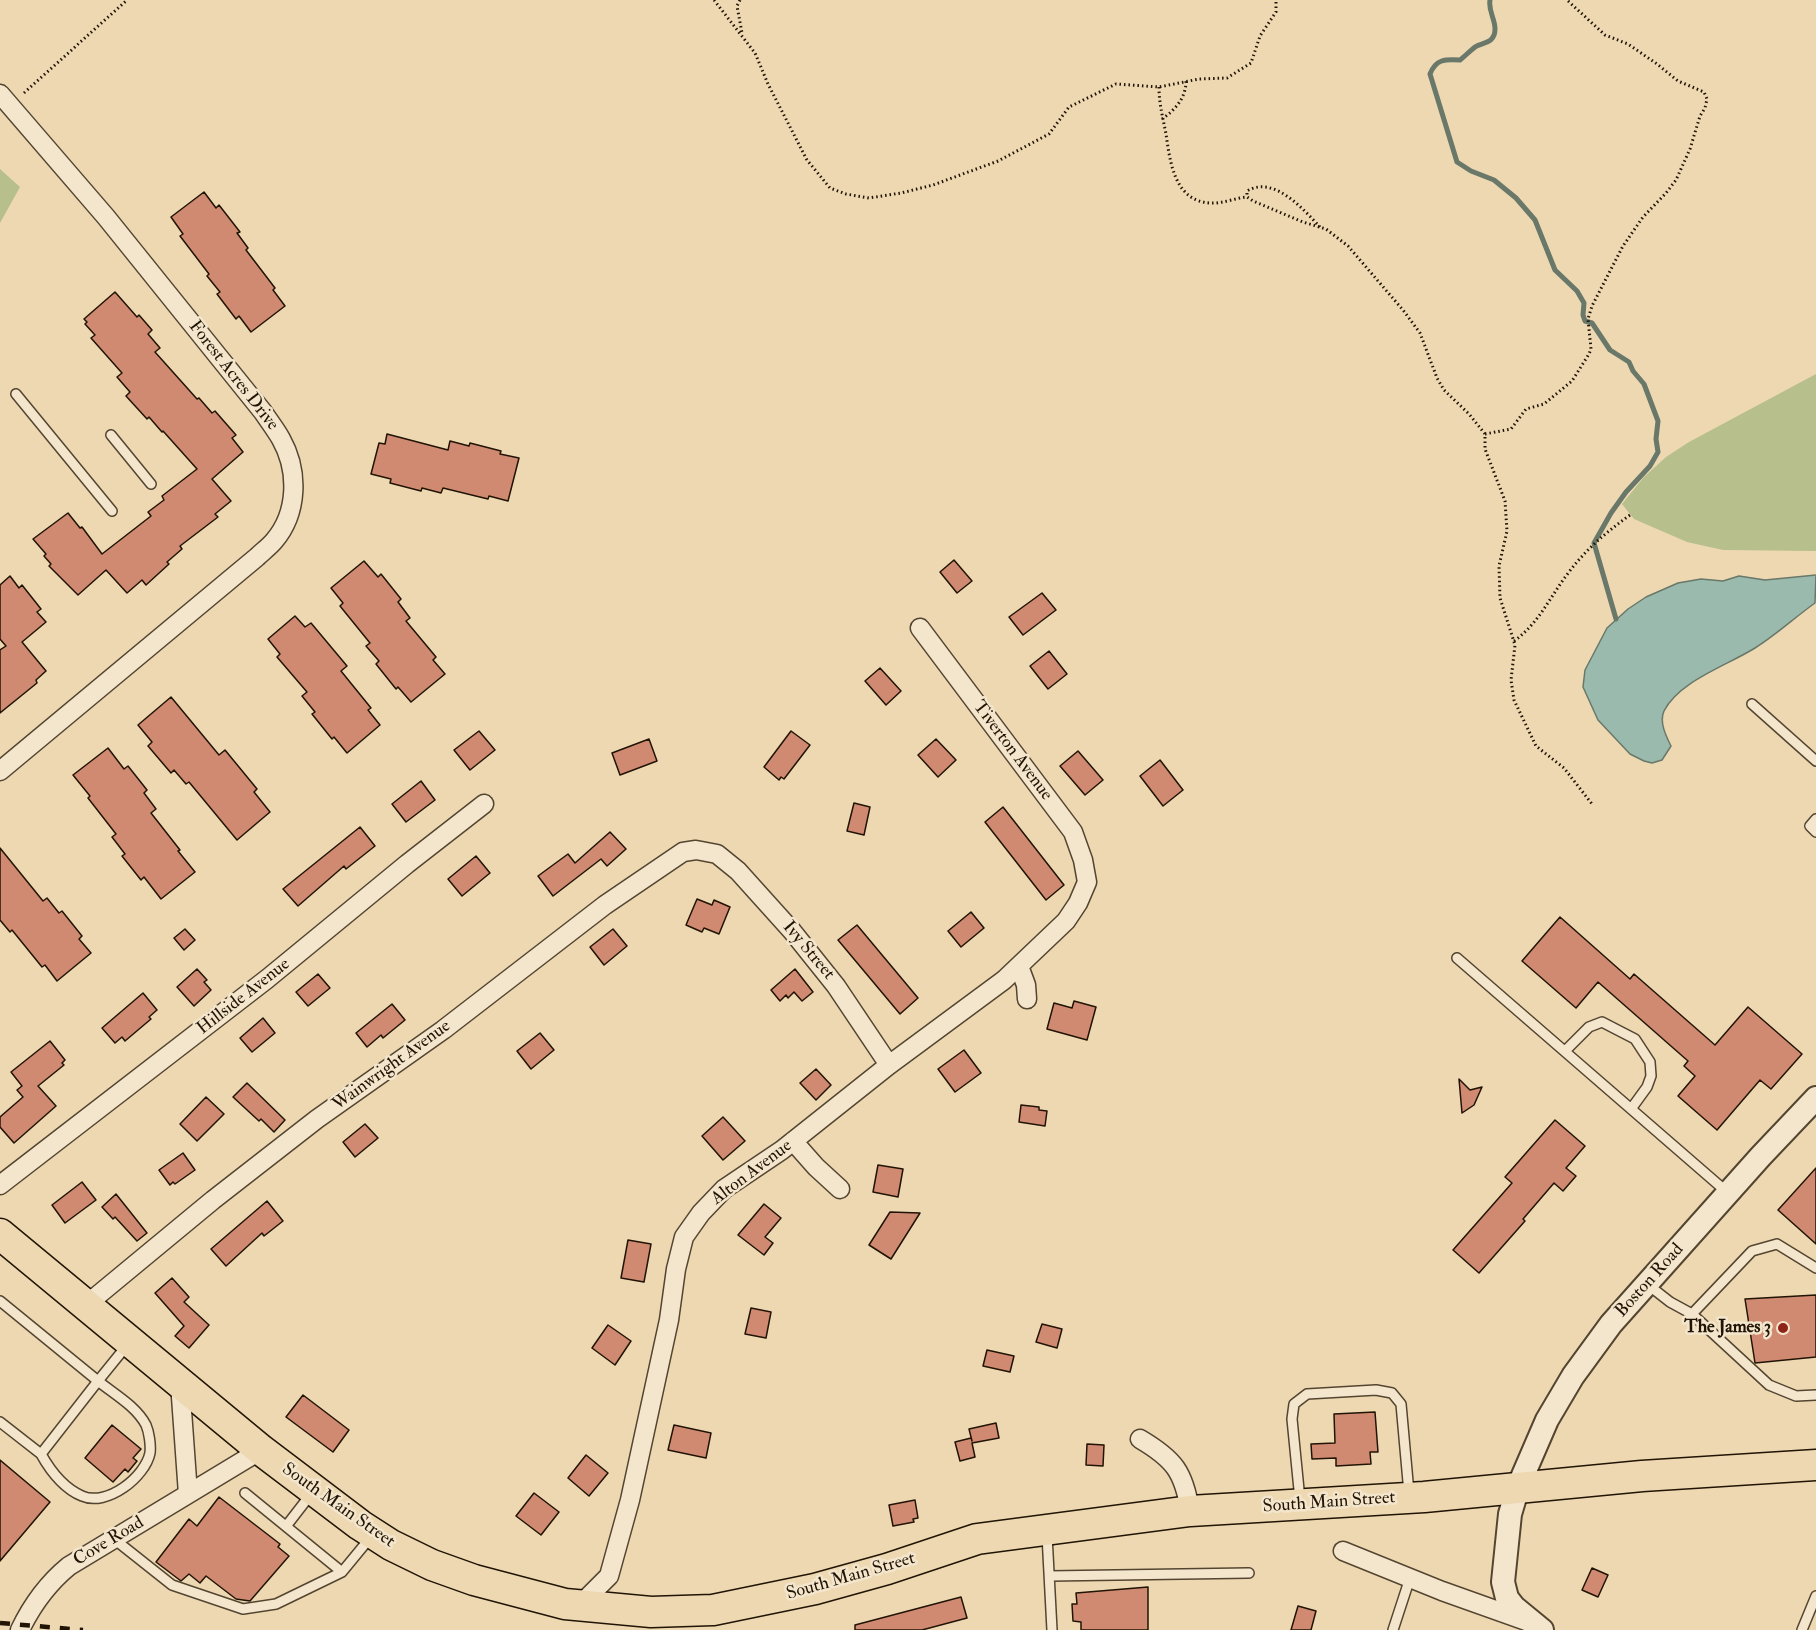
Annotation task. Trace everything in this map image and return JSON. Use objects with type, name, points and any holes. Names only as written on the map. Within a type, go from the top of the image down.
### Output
[{"type":"main road","name":"South Main Street","points":[[1,1238],[261,1450],[313,1491],[374,1534],[432,1565],[474,1580],[565,1604],[651,1612],[713,1610],[815,1589],[887,1569],[977,1539],[1190,1511],[1409,1498],[1652,1475],[1816,1465]]},
{"type":"street","name":"Forest Acres Drive","points":[[0,94],[106,216],[263,412],[281,439],[288,456],[293,471],[294,489],[291,508],[285,523],[263,552],[0,771]]},
{"type":"street","name":"Tiverton Avenue","points":[[920,628],[1073,832],[1083,860],[1087,882]]},
{"type":"street","name":"Hillside Avenue","points":[[0,1185],[267,980],[407,864],[484,804]]},
{"type":"street","name":"Wainwright Avenue","points":[[86,1305],[213,1200],[298,1134],[442,1030],[605,905],[677,855],[690,851],[710,852]]},
{"type":"street","name":"Ivy Street","points":[[710,852],[723,858],[738,871],[792,931],[846,999],[889,1065]]},
{"type":"street","name":"Alton Avenue","points":[[580,1605],[609,1576],[630,1500],[669,1320],[676,1269],[684,1237],[701,1213],[724,1189],[793,1141],[889,1065],[1004,980],[1066,921],[1078,903],[1087,882]]},
{"type":"street","points":[[1019,966],[1026,985],[1027,999]]},
{"type":"street","name":"Boston Road","points":[[1536,1626],[1507,1598],[1503,1582],[1510,1514],[1518,1487],[1547,1420],[1573,1376],[1611,1324],[1816,1098]]},
{"type":"street","points":[[793,1141],[816,1167],[840,1188]]},
{"type":"street","points":[[180,1383],[188,1494]]},
{"type":"street","points":[[1140,1439],[1162,1451],[1176,1467],[1187,1488],[1190,1511]]},
{"type":"street","name":"Cove Road","points":[[20,1630],[38,1598],[56,1576],[69,1566],[261,1450]]},
{"type":"street","points":[[1343,1551],[1536,1626]]},
{"type":"lane","points":[[16,394],[112,511]]},
{"type":"lane","points":[[111,435],[151,484]]},
{"type":"lane","points":[[1752,704],[1816,761]]},
{"type":"lane","points":[[1816,819],[1810,826],[1816,832]]},
{"type":"lane","points":[[1457,958],[1728,1193]]},
{"type":"lane","points":[[1565,1051],[1589,1027],[1602,1022],[1635,1039],[1650,1062],[1651,1076],[1647,1087],[1631,1108]]},
{"type":"lane","points":[[1692,1314],[1752,1251],[1777,1244],[1816,1268]]},
{"type":"lane","points":[[1647,1283],[1670,1302],[1692,1314],[1769,1385],[1796,1396],[1816,1395]]},
{"type":"lane","points":[[0,1301],[131,1406],[146,1427],[150,1453],[141,1470],[112,1495],[99,1498],[84,1497],[54,1475],[41,1454],[0,1422]]},
{"type":"lane","points":[[41,1454],[130,1341]]},
{"type":"lane","points":[[1300,1506],[1292,1419],[1294,1404],[1307,1394],[1376,1389],[1392,1393],[1401,1404],[1409,1498]]},
{"type":"lane","points":[[286,1526],[313,1491]]},
{"type":"lane","points":[[245,1494],[342,1572]]},
{"type":"lane","points":[[1046,1530],[1052,1630]]},
{"type":"lane","points":[[114,1539],[172,1585],[243,1609],[276,1604],[342,1572],[374,1534]]},
{"type":"lane","points":[[1050,1576],[1249,1573]]},
{"type":"lane","points":[[1393,1630],[1410,1578]]},
{"type":"lane","points":[[1802,1630],[1816,1596]]},
{"type":"path","points":[[24,93],[127,0]]},
{"type":"path","points":[[714,0],[755,52],[768,84],[807,160],[830,188],[846,194],[869,198],[901,194],[933,185],[998,160],[1048,134],[1070,107],[1116,84],[1159,87],[1186,81],[1227,78],[1251,63],[1260,36],[1276,12],[1276,0]]},
{"type":"path","points":[[740,0],[738,6],[742,34]]},
{"type":"path","points":[[1485,434],[1511,429],[1526,409],[1544,404],[1572,381],[1591,349],[1588,319],[1597,295],[1623,246],[1643,217],[1676,180],[1690,149],[1707,99],[1704,92],[1678,81],[1628,44],[1605,35],[1567,0]]},
{"type":"path","points":[[1162,119],[1177,106],[1186,90],[1186,81]]},
{"type":"path","points":[[1159,87],[1159,102],[1172,171],[1190,197],[1208,203],[1247,197],[1303,222],[1326,229],[1348,246],[1420,333],[1444,390],[1469,414],[1485,434],[1485,449],[1504,501],[1507,531],[1499,566],[1500,598],[1514,641],[1515,660],[1511,680],[1514,700],[1536,746],[1564,768],[1592,804]]},
{"type":"path","points":[[1247,197],[1247,191],[1265,186],[1280,192],[1308,214],[1320,227]]},
{"type":"path","points":[[1514,641],[1533,624],[1580,558],[1603,534],[1630,515]]},
{"type":"green space","points":[[0,169],[20,187],[0,223]]},
{"type":"green space","points":[[1816,374],[1816,551],[1723,550],[1687,542],[1634,519],[1622,504],[1644,477],[1666,457],[1689,442]]},
{"type":"shaded area","points":[[1816,575],[1815,603],[1763,643],[1692,682],[1671,700],[1664,711],[1662,720],[1671,746],[1662,760],[1652,763],[1630,754],[1598,720],[1583,687],[1585,670],[1607,628],[1628,609],[1646,597],[1678,583],[1701,579],[1723,581],[1739,576],[1765,580]]},
{"type":"building","points":[[204,192],[216,208],[219,205],[240,232],[237,233],[248,248],[246,250],[275,288],[273,290],[285,306],[251,332],[239,316],[236,319],[217,294],[220,292],[180,236],[183,234],[171,217]]},
{"type":"building","points":[[115,292],[152,330],[148,334],[160,348],[155,352],[197,399],[199,398],[212,413],[215,411],[236,435],[232,438],[243,452],[212,479],[231,501],[215,514],[218,517],[180,546],[182,549],[167,562],[169,564],[146,585],[142,580],[127,593],[106,570],[78,595],[49,566],[51,564],[44,556],[46,554],[33,539],[68,513],[80,528],[82,527],[102,554],[151,516],[148,512],[164,500],[162,496],[197,469],[163,431],[149,417],[147,419],[126,396],[130,392],[117,377],[122,373],[91,338],[95,335],[85,324],[87,322],[84,319]]},
{"type":"building","points":[[387,434],[448,450],[450,441],[469,446],[470,443],[519,458],[508,501],[489,496],[488,499],[443,488],[441,493],[422,488],[421,491],[390,483],[391,479],[371,474],[379,443],[385,444]]},
{"type":"building","points":[[954,560],[972,581],[957,593],[940,572]]},
{"type":"building","points":[[364,561],[378,577],[381,574],[401,599],[398,602],[410,618],[406,621],[436,657],[433,660],[445,674],[411,702],[398,687],[396,689],[376,664],[379,661],[366,646],[370,643],[340,606],[343,603],[331,588]]},
{"type":"building","points":[[10,576],[19,588],[22,585],[41,609],[37,612],[46,622],[22,642],[46,671],[36,680],[37,683],[0,713],[0,650],[6,646],[0,639],[0,585]]},
{"type":"building","points":[[1042,593],[1056,610],[1023,635],[1009,617]]},
{"type":"building","points":[[295,616],[305,627],[311,623],[347,666],[341,671],[371,708],[368,710],[380,725],[347,753],[334,737],[332,739],[312,714],[315,712],[302,696],[307,692],[277,657],[280,654],[268,639]]},
{"type":"building","points":[[1049,651],[1067,674],[1048,689],[1030,666]]},
{"type":"building","points":[[880,668],[901,691],[886,705],[865,681]]},
{"type":"building","points":[[171,697],[219,755],[225,750],[257,789],[254,792],[270,812],[237,840],[189,782],[186,784],[174,770],[171,773],[148,746],[152,742],[138,725]]},
{"type":"building","points":[[479,731],[495,750],[470,770],[454,750]]},
{"type":"building","points":[[791,731],[810,745],[784,779],[781,777],[779,780],[764,767]]},
{"type":"building","points":[[649,739],[657,761],[620,775],[612,753]]},
{"type":"building","points":[[936,739],[956,760],[938,777],[918,755]]},
{"type":"building","points":[[108,748],[124,769],[128,766],[147,790],[144,793],[156,809],[151,813],[195,872],[161,899],[144,877],[141,880],[122,856],[125,854],[112,837],[116,834],[73,775]]},
{"type":"building","points":[[1078,751],[1103,780],[1085,795],[1060,766]]},
{"type":"building","points":[[1160,760],[1183,790],[1163,806],[1140,776]]},
{"type":"building","points":[[421,781],[435,800],[406,822],[392,804]]},
{"type":"building","points":[[854,803],[870,807],[864,835],[847,831]]},
{"type":"building","points":[[1003,807],[1064,885],[1046,900],[985,822]]},
{"type":"building","points":[[360,827],[375,846],[346,869],[344,866],[298,906],[283,889]]},
{"type":"building","points":[[610,832],[626,849],[607,866],[601,859],[553,896],[538,876],[568,854],[575,863]]},
{"type":"building","points":[[0,848],[43,901],[47,898],[59,913],[62,911],[82,936],[79,939],[91,953],[57,981],[45,965],[42,967],[12,930],[10,932],[0,920]]},
{"type":"building","points":[[476,856],[490,873],[462,896],[448,879]]},
{"type":"building","points":[[697,899],[712,905],[714,900],[730,907],[719,934],[704,928],[702,932],[686,925]]},
{"type":"building","points":[[971,912],[984,928],[961,947],[948,931]]},
{"type":"building","points":[[1560,917],[1630,979],[1634,974],[1715,1045],[1748,1007],[1802,1054],[1771,1089],[1760,1080],[1717,1130],[1678,1096],[1695,1076],[1684,1066],[1688,1061],[1598,982],[1576,1008],[1522,961]]},
{"type":"building","points":[[857,925],[918,998],[900,1014],[838,940]]},
{"type":"building","points":[[185,929],[195,940],[184,950],[174,938]]},
{"type":"building","points":[[613,929],[627,946],[604,965],[590,947]]},
{"type":"building","points":[[197,969],[207,980],[204,982],[211,990],[194,1006],[177,987]]},
{"type":"building","points":[[795,969],[813,992],[802,1001],[794,992],[788,998],[786,995],[780,1001],[771,990]]},
{"type":"building","points":[[318,974],[330,988],[308,1006],[296,992]]},
{"type":"building","points":[[143,993],[157,1010],[149,1017],[151,1019],[125,1041],[122,1037],[115,1043],[102,1028]]},
{"type":"building","points":[[1074,1001],[1096,1007],[1087,1040],[1047,1029],[1054,1003],[1072,1008]]},
{"type":"building","points":[[392,1004],[405,1020],[383,1038],[381,1035],[367,1047],[356,1033]]},
{"type":"building","points":[[263,1018],[275,1033],[252,1052],[240,1038]]},
{"type":"building","points":[[540,1033],[554,1050],[531,1069],[517,1051]]},
{"type":"building","points":[[50,1041],[65,1060],[62,1063],[64,1065],[38,1086],[56,1106],[14,1143],[0,1127],[0,1117],[23,1097],[17,1090],[22,1086],[11,1072]]},
{"type":"building","points":[[964,1050],[981,1073],[955,1092],[938,1069]]},
{"type":"building","points":[[816,1069],[831,1085],[816,1100],[800,1083]]},
{"type":"building","points":[[1459,1079],[1470,1090],[1482,1087],[1474,1105],[1462,1113]]},
{"type":"building","points":[[247,1083],[285,1120],[274,1132],[233,1097]]},
{"type":"building","points":[[206,1097],[224,1114],[197,1141],[180,1124]]},
{"type":"building","points":[[1021,1105],[1039,1107],[1039,1110],[1047,1111],[1045,1126],[1019,1122]]},
{"type":"building","points":[[723,1117],[745,1141],[723,1160],[702,1136]]},
{"type":"building","points":[[1555,1120],[1585,1146],[1566,1168],[1576,1176],[1563,1191],[1554,1183],[1523,1219],[1525,1221],[1479,1273],[1453,1250],[1512,1183],[1505,1177]]},
{"type":"building","points":[[365,1124],[378,1138],[355,1157],[343,1142]]},
{"type":"building","points":[[183,1153],[195,1170],[170,1185],[159,1170]]},
{"type":"building","points":[[878,1165],[903,1169],[898,1197],[873,1192]]},
{"type":"building","points":[[1816,1168],[1816,1244],[1778,1210]]},
{"type":"building","points":[[82,1182],[96,1200],[65,1223],[52,1205]]},
{"type":"building","points":[[116,1194],[147,1233],[137,1241],[115,1217],[113,1219],[102,1207]]},
{"type":"building","points":[[267,1201],[283,1221],[264,1236],[262,1233],[226,1266],[211,1249]]},
{"type":"building","points":[[764,1204],[781,1218],[765,1237],[773,1243],[764,1255],[738,1235]]},
{"type":"building","points":[[890,1212],[920,1213],[891,1259],[869,1245]]},
{"type":"building","points":[[628,1240],[651,1244],[644,1282],[621,1278]]},
{"type":"building","points":[[172,1278],[189,1297],[184,1302],[209,1325],[189,1348],[175,1336],[184,1326],[155,1293]]},
{"type":"building","name":"The James 3","points":[[1816,1295],[1816,1357],[1755,1363],[1745,1299]]},
{"type":"building","points":[[751,1308],[771,1312],[766,1338],[745,1334]]},
{"type":"building","points":[[1042,1324],[1062,1329],[1057,1348],[1036,1342]]},
{"type":"building","points":[[608,1325],[631,1341],[615,1365],[592,1348]]},
{"type":"building","points":[[987,1350],[1014,1356],[1010,1372],[983,1366]]},
{"type":"building","points":[[303,1395],[349,1430],[333,1452],[286,1417]]},
{"type":"building","points":[[1375,1412],[1378,1452],[1370,1452],[1371,1464],[1336,1466],[1336,1458],[1312,1459],[1311,1444],[1335,1443],[1334,1414]]},
{"type":"building","points":[[996,1423],[999,1438],[972,1443],[975,1457],[960,1461],[955,1442],[971,1438],[972,1441],[969,1429]]},
{"type":"building","points":[[112,1425],[141,1449],[133,1458],[137,1461],[128,1472],[125,1469],[113,1482],[85,1458]]},
{"type":"building","points":[[674,1425],[711,1433],[706,1458],[668,1450]]},
{"type":"building","points":[[1087,1444],[1104,1445],[1103,1466],[1086,1465]]},
{"type":"building","points":[[586,1455],[608,1473],[589,1496],[568,1478]]},
{"type":"building","points":[[0,1460],[50,1502],[0,1561]]},
{"type":"building","points":[[534,1493],[559,1512],[541,1535],[516,1516]]},
{"type":"building","points":[[219,1497],[280,1544],[278,1547],[289,1556],[250,1601],[236,1599],[206,1576],[200,1583],[189,1574],[181,1581],[156,1562],[189,1519],[197,1526]]},
{"type":"building","points":[[915,1500],[918,1518],[913,1519],[914,1522],[893,1526],[889,1505]]},
{"type":"building","points":[[1592,1568],[1608,1575],[1598,1597],[1582,1590]]},
{"type":"building","points":[[1148,1587],[1148,1630],[1081,1630],[1081,1622],[1073,1621],[1072,1604],[1077,1604],[1076,1593]]},
{"type":"building","points":[[961,1597],[967,1618],[922,1630],[855,1630],[855,1625]]},
{"type":"building","points":[[1298,1606],[1316,1611],[1311,1630],[1291,1630]]},
{"type":"waterway","points":[[1490,0],[1495,25],[1491,40],[1475,47],[1460,60],[1445,60],[1438,63],[1430,74],[1457,162],[1471,171],[1494,180],[1516,198],[1535,220],[1555,270],[1577,291],[1584,303],[1585,321],[1592,323],[1610,350],[1629,362],[1644,384],[1658,421],[1656,439],[1658,452],[1650,466],[1626,492],[1611,513],[1594,543],[1616,619]]},
{"type":"railway","points":[[0,1623],[83,1630]]},
{"type":"place","name":"The James 3","points":[[1783,1328]]}]
